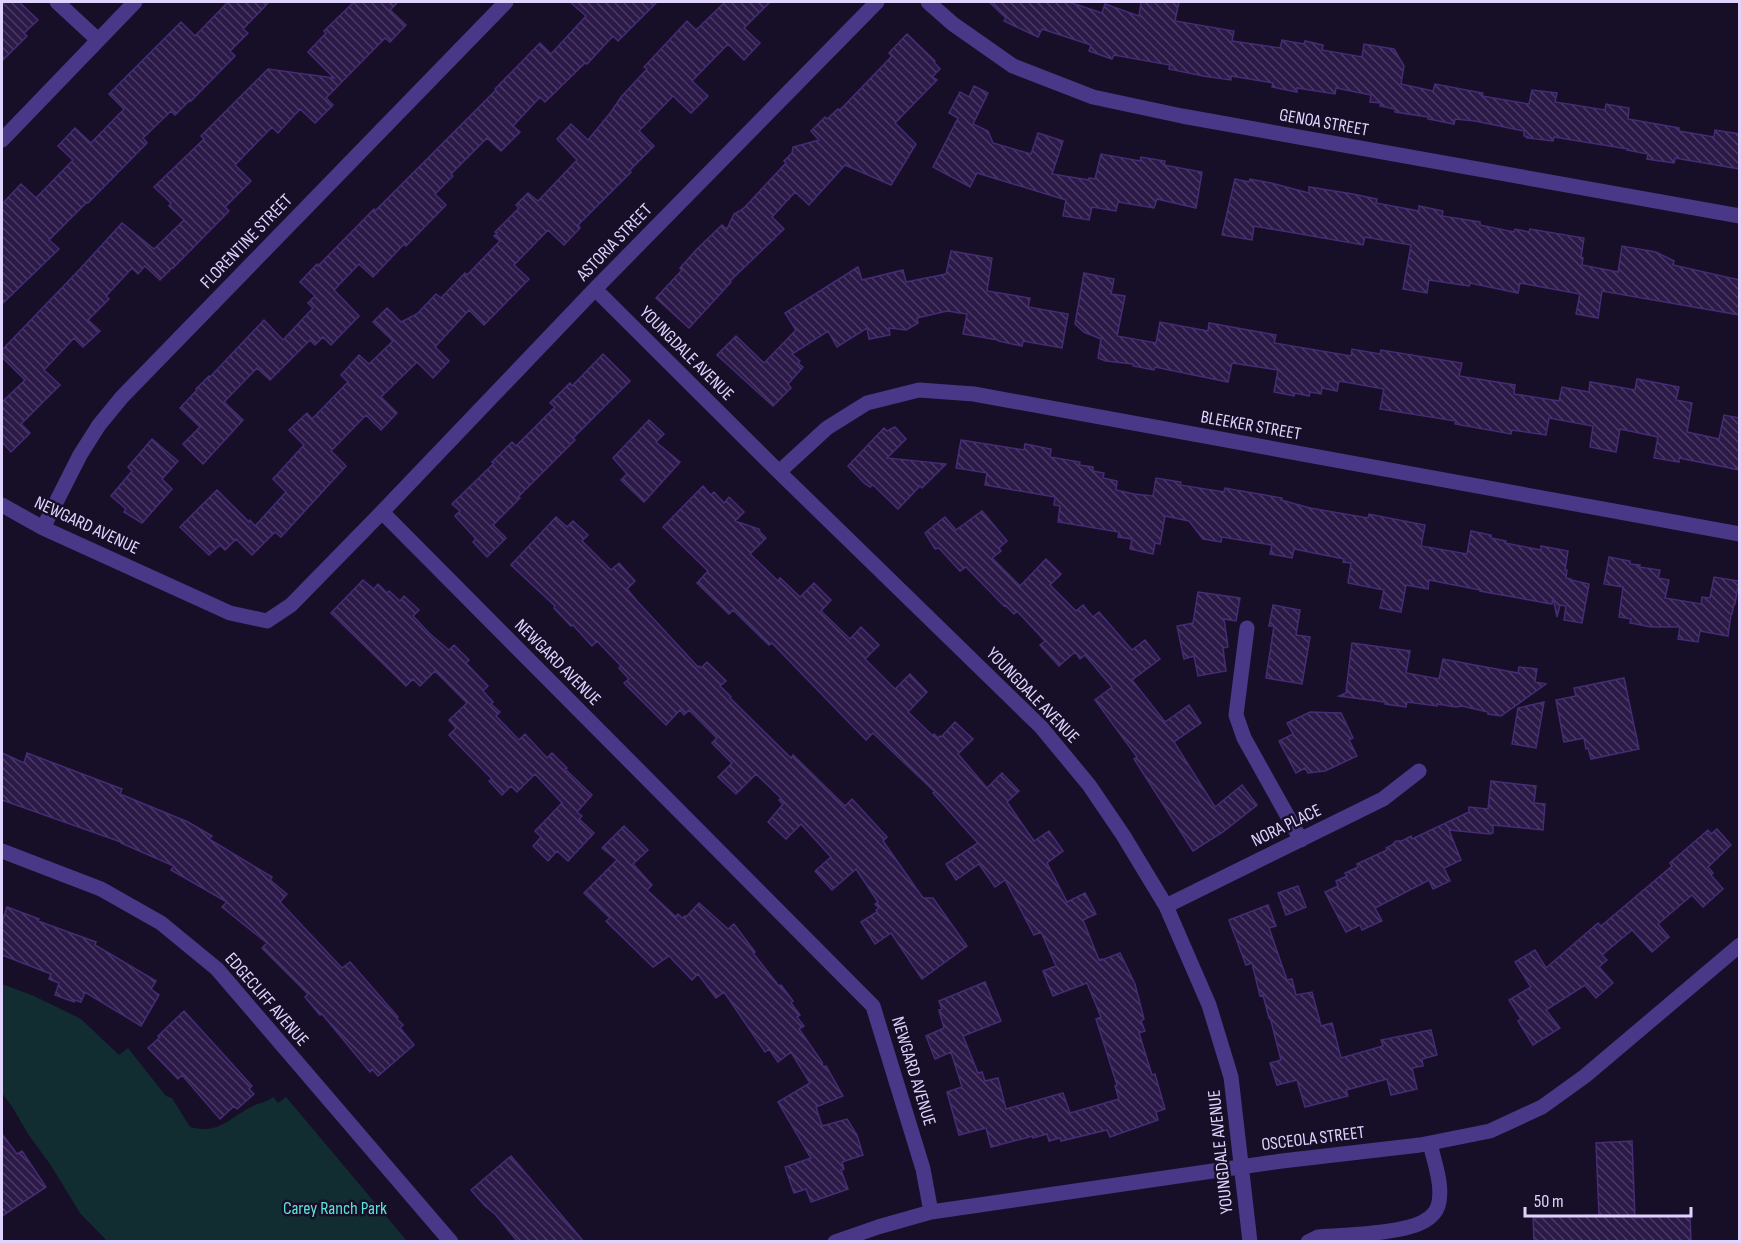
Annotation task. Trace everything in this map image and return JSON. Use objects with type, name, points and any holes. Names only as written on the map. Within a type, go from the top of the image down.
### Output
[{"type":"street","points":[[57,2],[98,40]]},
{"type":"street","points":[[2,140],[135,2]]},
{"type":"street","name":"FLORENTINE STREET","points":[[43,528],[86,445],[122,397],[506,2]]},
{"type":"street","name":"ASTORIA STREET","points":[[382,512],[594,289],[877,2]]},
{"type":"street","name":"GENOA STREET","points":[[927,2],[953,24],[1013,66],[1093,97],[1182,116],[1740,216]]},
{"type":"street","name":"YOUNGDALE AVENUE","points":[[594,289],[1041,727],[1089,785],[1123,835],[1166,906],[1209,1005],[1231,1077],[1250,1242]]},
{"type":"street","name":"BLEEKER STREET","points":[[779,472],[826,428],[867,403],[919,390],[974,394],[1740,534]]},
{"type":"street","name":"NEWGARD AVENUE","points":[[2,505],[43,528],[231,613],[267,621],[291,605],[382,512],[873,1006],[923,1169],[931,1212]]},
{"type":"street","points":[[1248,628],[1236,715],[1244,738],[1301,840]]},
{"type":"street","name":"NORA PLACE","points":[[1166,906],[1383,799],[1419,771]]},
{"type":"street","name":"EDGECLIFF AVENUE","points":[[2,851],[101,889],[161,923],[217,969],[451,1242]]},
{"type":"street","name":"OSCEOLA STREET","points":[[835,1242],[931,1212],[1241,1167],[1430,1143],[1490,1131],[1542,1107],[1585,1076],[1740,945]]},
{"type":"street","points":[[1308,1242],[1318,1238],[1396,1230],[1426,1221],[1438,1206],[1439,1195],[1430,1143]]},
{"type":"green space","name":"Carey Ranch Park","points":[[2,984],[34,996],[81,1019],[119,1055],[128,1048],[166,1096],[172,1098],[190,1127],[209,1129],[216,1127],[273,1097],[278,1103],[286,1097],[407,1241],[107,1241],[80,1213],[2,1093]]},
{"type":"building","points":[[2,2],[19,2],[38,20],[24,33],[27,36],[2,61]]},
{"type":"building","points":[[228,2],[269,2],[243,29],[248,33],[230,51],[235,56],[191,101],[175,115],[171,111],[143,138],[147,143],[49,240],[59,249],[2,304],[2,204],[21,184],[36,198],[73,160],[58,146],[75,128],[91,143],[124,109],[109,94],[181,22],[195,36]]},
{"type":"building","points":[[354,2],[398,2],[390,10],[406,25],[390,42],[385,38],[326,98],[333,105],[315,123],[300,109],[278,133],[272,127],[235,165],[251,181],[225,207],[229,211],[160,280],[145,266],[138,274],[132,268],[106,296],[109,299],[88,320],[100,331],[83,347],[74,338],[44,370],[60,385],[21,424],[30,433],[11,452],[3,443],[2,445],[2,402],[25,380],[2,357],[2,350],[122,223],[154,249],[184,220],[169,206],[171,203],[154,187],[204,139],[201,136],[268,69],[334,78],[308,52],[326,33],[324,31]]},
{"type":"building","points":[[570,2],[657,2],[618,41],[613,36],[587,64],[585,63],[545,102],[540,97],[513,126],[520,132],[501,151],[487,138],[451,174],[453,176],[435,194],[446,205],[373,277],[359,264],[334,290],[359,316],[331,345],[323,337],[315,345],[310,340],[270,380],[257,368],[224,402],[243,420],[203,464],[183,444],[200,427],[180,408],[264,320],[283,340],[313,308],[308,303],[315,296],[300,282],[374,209],[375,211],[540,43],[551,54],[586,16]]},
{"type":"building","points":[[725,2],[770,2],[744,28],[760,43],[744,60],[728,44],[692,81],[708,96],[691,113],[673,96],[639,131],[654,146],[578,225],[580,228],[564,245],[548,230],[514,265],[529,279],[484,325],[469,310],[435,347],[449,361],[433,378],[417,362],[381,397],[397,413],[381,430],[366,415],[331,451],[346,466],[281,537],[275,532],[252,555],[236,539],[225,550],[220,545],[209,555],[180,527],[217,490],[255,526],[286,492],[273,479],[304,445],[289,430],[307,413],[312,419],[348,382],[341,375],[359,355],[369,364],[393,341],[373,322],[387,308],[401,322],[417,314],[436,294],[441,298],[465,273],[467,275],[500,241],[494,236],[497,233],[495,232],[519,208],[516,205],[528,193],[538,201],[577,160],[557,139],[571,124],[588,140],[621,97],[647,69],[644,67],[687,21],[696,30]]},
{"type":"building","points":[[989,2],[1069,2],[1102,13],[1105,4],[1139,16],[1141,2],[1179,2],[1175,21],[1234,31],[1232,41],[1280,48],[1282,40],[1304,44],[1305,41],[1323,45],[1322,50],[1362,57],[1364,44],[1394,49],[1404,66],[1401,84],[1433,91],[1435,84],[1483,93],[1482,96],[1529,104],[1532,90],[1557,93],[1555,102],[1605,110],[1606,104],[1629,108],[1628,119],[1679,128],[1679,131],[1714,137],[1715,130],[1740,134],[1740,169],[1675,158],[1674,163],[1647,159],[1648,154],[1628,149],[1554,137],[1553,141],[1527,138],[1524,136],[1524,131],[1475,121],[1455,119],[1454,124],[1428,119],[1428,117],[1395,112],[1395,109],[1380,106],[1381,103],[1370,102],[1371,95],[1336,88],[1335,94],[1297,88],[1297,92],[1272,87],[1273,83],[1231,76],[1231,80],[1203,76],[1169,69],[1170,65],[1114,55],[1112,59],[1089,51],[1091,45],[1042,29],[1038,37],[1004,21],[1006,18]]},
{"type":"building","points":[[907,34],[935,61],[940,69],[932,77],[937,80],[895,123],[916,144],[891,185],[845,165],[809,205],[795,192],[772,217],[784,229],[730,281],[689,328],[656,298],[682,270],[680,268],[697,249],[722,225],[727,229],[734,214],[743,209],[786,163],[784,161],[792,153],[793,147],[819,140],[811,131],[825,117],[827,119],[838,109],[840,110],[892,56],[889,53]]},
{"type":"building","points":[[974,86],[988,93],[973,124],[988,131],[993,143],[1031,154],[1038,133],[1063,141],[1052,174],[1089,180],[1089,178],[1095,179],[1101,154],[1140,161],[1141,157],[1165,161],[1164,165],[1202,172],[1196,208],[1157,199],[1154,208],[1118,202],[1116,211],[1092,207],[1089,220],[1063,216],[1066,200],[977,173],[970,187],[933,167],[958,118],[949,113],[960,92],[969,97]]},
{"type":"building","points":[[1235,179],[1249,182],[1250,179],[1309,193],[1309,187],[1353,194],[1377,199],[1376,203],[1419,211],[1419,206],[1443,211],[1442,216],[1480,222],[1480,225],[1514,232],[1515,229],[1529,232],[1530,229],[1584,238],[1582,265],[1618,272],[1622,246],[1656,252],[1674,261],[1673,265],[1740,280],[1740,315],[1602,291],[1598,318],[1576,314],[1580,294],[1520,283],[1518,293],[1470,283],[1469,286],[1429,280],[1427,293],[1403,289],[1411,245],[1365,237],[1363,245],[1254,226],[1252,240],[1222,235]]},
{"type":"building","points":[[951,251],[992,258],[987,291],[1030,298],[1028,307],[1068,314],[1062,348],[1023,341],[1022,346],[963,334],[967,314],[947,311],[917,318],[918,323],[906,330],[889,328],[890,335],[869,339],[867,328],[837,347],[828,331],[792,354],[803,367],[788,384],[791,388],[773,406],[717,355],[736,336],[764,363],[796,330],[785,313],[858,267],[862,280],[903,270],[906,282],[946,274]]},
{"type":"building","points":[[1084,273],[1114,279],[1111,294],[1125,296],[1117,336],[1156,343],[1160,322],[1208,331],[1209,323],[1276,335],[1274,343],[1351,356],[1352,349],[1380,354],[1381,350],[1462,363],[1459,376],[1515,385],[1514,394],[1559,401],[1562,387],[1589,392],[1590,382],[1635,390],[1637,379],[1679,387],[1676,400],[1692,403],[1687,432],[1719,439],[1724,415],[1740,418],[1740,470],[1679,458],[1679,462],[1654,458],[1658,437],[1620,429],[1616,452],[1590,447],[1593,426],[1549,418],[1546,435],[1512,430],[1511,434],[1455,424],[1456,421],[1380,409],[1384,389],[1339,381],[1337,391],[1322,388],[1321,394],[1310,392],[1309,396],[1295,393],[1294,396],[1274,392],[1278,370],[1232,363],[1228,382],[1155,367],[1154,370],[1133,366],[1133,364],[1106,361],[1098,358],[1101,339],[1084,332],[1075,324]]},
{"type":"building","points":[[603,354],[630,381],[573,438],[575,440],[493,525],[506,538],[487,557],[473,542],[476,539],[455,516],[460,511],[452,504],[512,442],[516,446],[555,407],[550,403],[570,383],[572,386]]},
{"type":"building","points":[[649,420],[664,434],[656,442],[680,462],[644,502],[621,480],[627,474],[613,458]]},
{"type":"building","points":[[895,427],[906,439],[887,458],[946,464],[898,509],[873,485],[870,487],[864,483],[848,466],[884,428],[887,431]]},
{"type":"building","points":[[152,439],[178,461],[162,479],[172,489],[142,523],[124,512],[126,509],[111,496],[132,471],[128,467]]},
{"type":"building","points":[[961,440],[1024,450],[1025,444],[1051,449],[1050,457],[1080,462],[1079,465],[1093,467],[1093,471],[1104,473],[1103,478],[1117,481],[1116,490],[1134,494],[1153,496],[1156,478],[1181,482],[1180,485],[1224,492],[1225,488],[1282,498],[1281,500],[1310,508],[1368,518],[1369,514],[1425,525],[1421,546],[1467,554],[1471,531],[1491,535],[1491,538],[1506,541],[1505,543],[1541,550],[1541,546],[1568,551],[1566,578],[1589,584],[1582,623],[1564,620],[1566,606],[1560,605],[1557,617],[1553,597],[1552,604],[1429,580],[1428,589],[1406,585],[1401,612],[1380,608],[1384,590],[1348,583],[1351,563],[1343,562],[1344,559],[1294,549],[1292,558],[1270,554],[1272,545],[1222,537],[1221,542],[1203,539],[1189,521],[1165,516],[1160,544],[1155,543],[1153,554],[1130,549],[1132,539],[1118,537],[1119,532],[1058,522],[1060,506],[1054,505],[1055,497],[985,485],[987,473],[956,468]]},
{"type":"building","points":[[703,486],[711,495],[714,492],[724,503],[729,497],[744,512],[735,521],[759,529],[766,538],[750,554],[778,581],[780,578],[800,597],[814,583],[831,600],[821,611],[850,639],[861,627],[879,645],[865,659],[895,689],[910,674],[927,692],[908,712],[933,736],[934,734],[938,738],[941,737],[955,722],[973,739],[958,754],[987,788],[1002,773],[1019,791],[1007,802],[1034,841],[1049,831],[1063,851],[1047,863],[1067,902],[1085,893],[1096,914],[1083,920],[1099,960],[1120,953],[1135,984],[1144,1019],[1141,1021],[1145,1031],[1139,1033],[1152,1075],[1155,1074],[1165,1109],[1156,1112],[1158,1120],[1110,1137],[1107,1130],[1061,1141],[1060,1138],[1049,1141],[1047,1134],[991,1147],[986,1128],[959,1135],[947,1092],[962,1087],[951,1052],[935,1059],[926,1036],[944,1028],[939,1001],[985,982],[1001,1021],[963,1036],[978,1073],[982,1072],[985,1081],[998,1078],[1006,1109],[1063,1093],[1070,1113],[1119,1099],[1115,1086],[1117,1085],[1096,1019],[1101,1017],[1087,983],[1053,996],[1043,971],[1056,966],[1041,932],[1034,935],[1005,880],[995,887],[979,864],[956,880],[946,864],[978,843],[933,793],[935,792],[873,733],[866,740],[772,643],[769,645],[733,610],[729,614],[697,583],[708,571],[663,527]]},
{"type":"building","points":[[982,511],[1007,541],[999,548],[1001,551],[992,558],[1020,586],[1046,559],[1061,574],[1050,585],[1076,611],[1083,605],[1093,617],[1099,612],[1132,650],[1145,640],[1160,659],[1132,680],[1165,722],[1189,705],[1201,723],[1174,742],[1215,807],[1242,785],[1257,805],[1223,832],[1193,851],[1134,759],[1137,757],[1095,700],[1112,687],[1085,655],[1080,659],[1075,652],[1059,666],[1040,645],[1045,641],[1017,611],[1014,614],[1004,606],[966,567],[960,571],[939,548],[935,549],[925,533],[945,517],[956,530]]},
{"type":"building","points":[[556,517],[567,527],[573,521],[588,535],[582,541],[611,570],[619,563],[635,581],[627,589],[637,601],[698,667],[701,668],[707,662],[726,681],[720,686],[730,698],[791,758],[793,755],[845,806],[852,799],[887,837],[883,841],[923,898],[933,898],[967,946],[922,979],[891,933],[875,944],[861,922],[877,912],[879,908],[875,904],[878,902],[856,869],[832,890],[815,871],[831,857],[801,824],[786,839],[768,822],[783,804],[779,800],[781,798],[756,774],[736,794],[718,777],[732,763],[712,743],[717,738],[689,710],[684,715],[680,710],[666,725],[624,683],[629,679],[619,668],[621,666],[597,641],[592,646],[554,608],[555,606],[511,565]]},
{"type":"building","points":[[1609,557],[1630,561],[1630,564],[1640,565],[1639,567],[1660,570],[1658,578],[1669,580],[1665,598],[1701,604],[1702,597],[1710,598],[1714,577],[1739,581],[1728,636],[1700,631],[1698,642],[1678,639],[1680,627],[1651,627],[1630,623],[1631,619],[1619,617],[1623,587],[1604,584]]},
{"type":"building","points":[[363,580],[374,589],[378,584],[400,601],[404,596],[419,610],[413,616],[449,650],[454,645],[469,660],[466,663],[488,686],[483,691],[493,702],[491,704],[500,712],[496,716],[519,740],[525,734],[547,758],[552,753],[592,795],[577,812],[582,816],[579,819],[594,833],[568,861],[557,851],[548,861],[533,846],[541,837],[535,831],[562,803],[535,774],[517,792],[511,786],[502,795],[489,781],[492,779],[449,735],[456,728],[449,720],[467,703],[435,671],[420,686],[413,679],[406,686],[331,613]]},
{"type":"building","points":[[1198,592],[1240,598],[1236,621],[1224,619],[1228,647],[1223,648],[1226,671],[1198,676],[1194,656],[1184,659],[1177,626],[1193,623]]},
{"type":"building","points":[[1273,605],[1300,610],[1296,635],[1310,637],[1302,684],[1266,678],[1274,626],[1269,626]]},
{"type":"building","points":[[1352,643],[1410,651],[1406,673],[1439,679],[1443,659],[1518,673],[1519,667],[1537,669],[1535,682],[1546,684],[1501,716],[1462,706],[1437,704],[1437,706],[1407,702],[1406,707],[1339,696],[1348,692],[1346,691]]},
{"type":"building","points":[[1624,678],[1639,749],[1591,759],[1584,738],[1564,742],[1556,700],[1576,696],[1574,688]]},
{"type":"building","points":[[1544,702],[1536,748],[1512,744],[1518,708]]},
{"type":"building","points":[[1310,712],[1341,713],[1353,738],[1349,740],[1357,756],[1325,771],[1308,773],[1305,768],[1296,773],[1279,741],[1293,734],[1287,723]]},
{"type":"building","points":[[2,753],[24,763],[27,753],[122,789],[120,794],[188,822],[212,836],[209,839],[272,877],[270,880],[287,894],[280,902],[342,968],[350,962],[398,1017],[397,1019],[403,1025],[400,1028],[414,1045],[378,1076],[372,1069],[370,1072],[305,997],[308,994],[262,948],[267,943],[222,907],[227,902],[171,870],[174,866],[121,842],[2,800]]},
{"type":"building","points":[[1491,781],[1536,786],[1534,803],[1545,804],[1543,830],[1493,825],[1493,833],[1490,834],[1449,830],[1461,860],[1444,868],[1450,881],[1433,889],[1429,880],[1375,908],[1382,921],[1362,930],[1360,925],[1346,932],[1325,892],[1338,886],[1336,881],[1347,876],[1345,873],[1358,867],[1357,864],[1387,850],[1386,848],[1396,841],[1402,841],[1411,836],[1412,839],[1469,812],[1469,807],[1488,809]]},
{"type":"building","points":[[624,826],[648,850],[633,864],[652,885],[647,890],[676,917],[678,914],[682,918],[686,917],[699,903],[728,929],[734,924],[755,952],[753,953],[793,1001],[791,1003],[800,1015],[797,1017],[804,1026],[799,1029],[822,1062],[823,1067],[826,1066],[843,1096],[816,1107],[822,1126],[847,1119],[857,1135],[863,1155],[842,1162],[844,1169],[841,1170],[848,1189],[811,1202],[806,1189],[794,1193],[785,1167],[811,1158],[778,1102],[810,1083],[791,1052],[778,1062],[769,1049],[765,1052],[724,992],[716,998],[698,974],[692,980],[669,956],[653,967],[606,921],[610,918],[584,893],[617,860],[602,848]]},
{"type":"building","points":[[1717,829],[1731,845],[1708,867],[1713,873],[1711,875],[1723,889],[1703,907],[1692,895],[1658,924],[1669,937],[1652,952],[1632,930],[1602,955],[1607,960],[1599,967],[1613,983],[1596,998],[1585,985],[1546,1010],[1560,1028],[1533,1045],[1518,1021],[1521,1019],[1509,1000],[1531,987],[1515,962],[1535,950],[1546,968],[1598,923],[1601,926],[1672,866],[1670,863],[1708,830],[1711,834]]},
{"type":"building","points":[[1298,886],[1306,907],[1286,915],[1278,893]]},
{"type":"building","points":[[1268,905],[1276,926],[1269,928],[1287,980],[1292,979],[1296,995],[1312,992],[1321,1026],[1332,1023],[1341,1058],[1383,1046],[1381,1040],[1431,1030],[1437,1055],[1422,1059],[1423,1066],[1412,1068],[1417,1089],[1391,1095],[1387,1079],[1346,1090],[1348,1096],[1305,1107],[1297,1080],[1277,1085],[1270,1063],[1281,1060],[1270,1017],[1263,995],[1260,996],[1252,963],[1246,965],[1229,920]]},
{"type":"building","points":[[7,907],[96,942],[95,945],[156,981],[151,989],[159,995],[141,1026],[85,992],[81,1002],[74,1000],[74,1002],[55,995],[59,983],[49,979],[51,974],[2,955],[2,922]]},
{"type":"building","points":[[184,1011],[252,1086],[249,1089],[254,1094],[237,1109],[234,1106],[220,1119],[182,1075],[178,1079],[148,1048]]},
{"type":"building","points":[[2,1134],[17,1154],[22,1151],[46,1187],[2,1216]]},
{"type":"building","points":[[1632,1141],[1635,1218],[1690,1215],[1691,1242],[1534,1242],[1533,1218],[1599,1215],[1596,1143]]},
{"type":"building","points":[[511,1156],[584,1242],[518,1242],[471,1190]]}]
